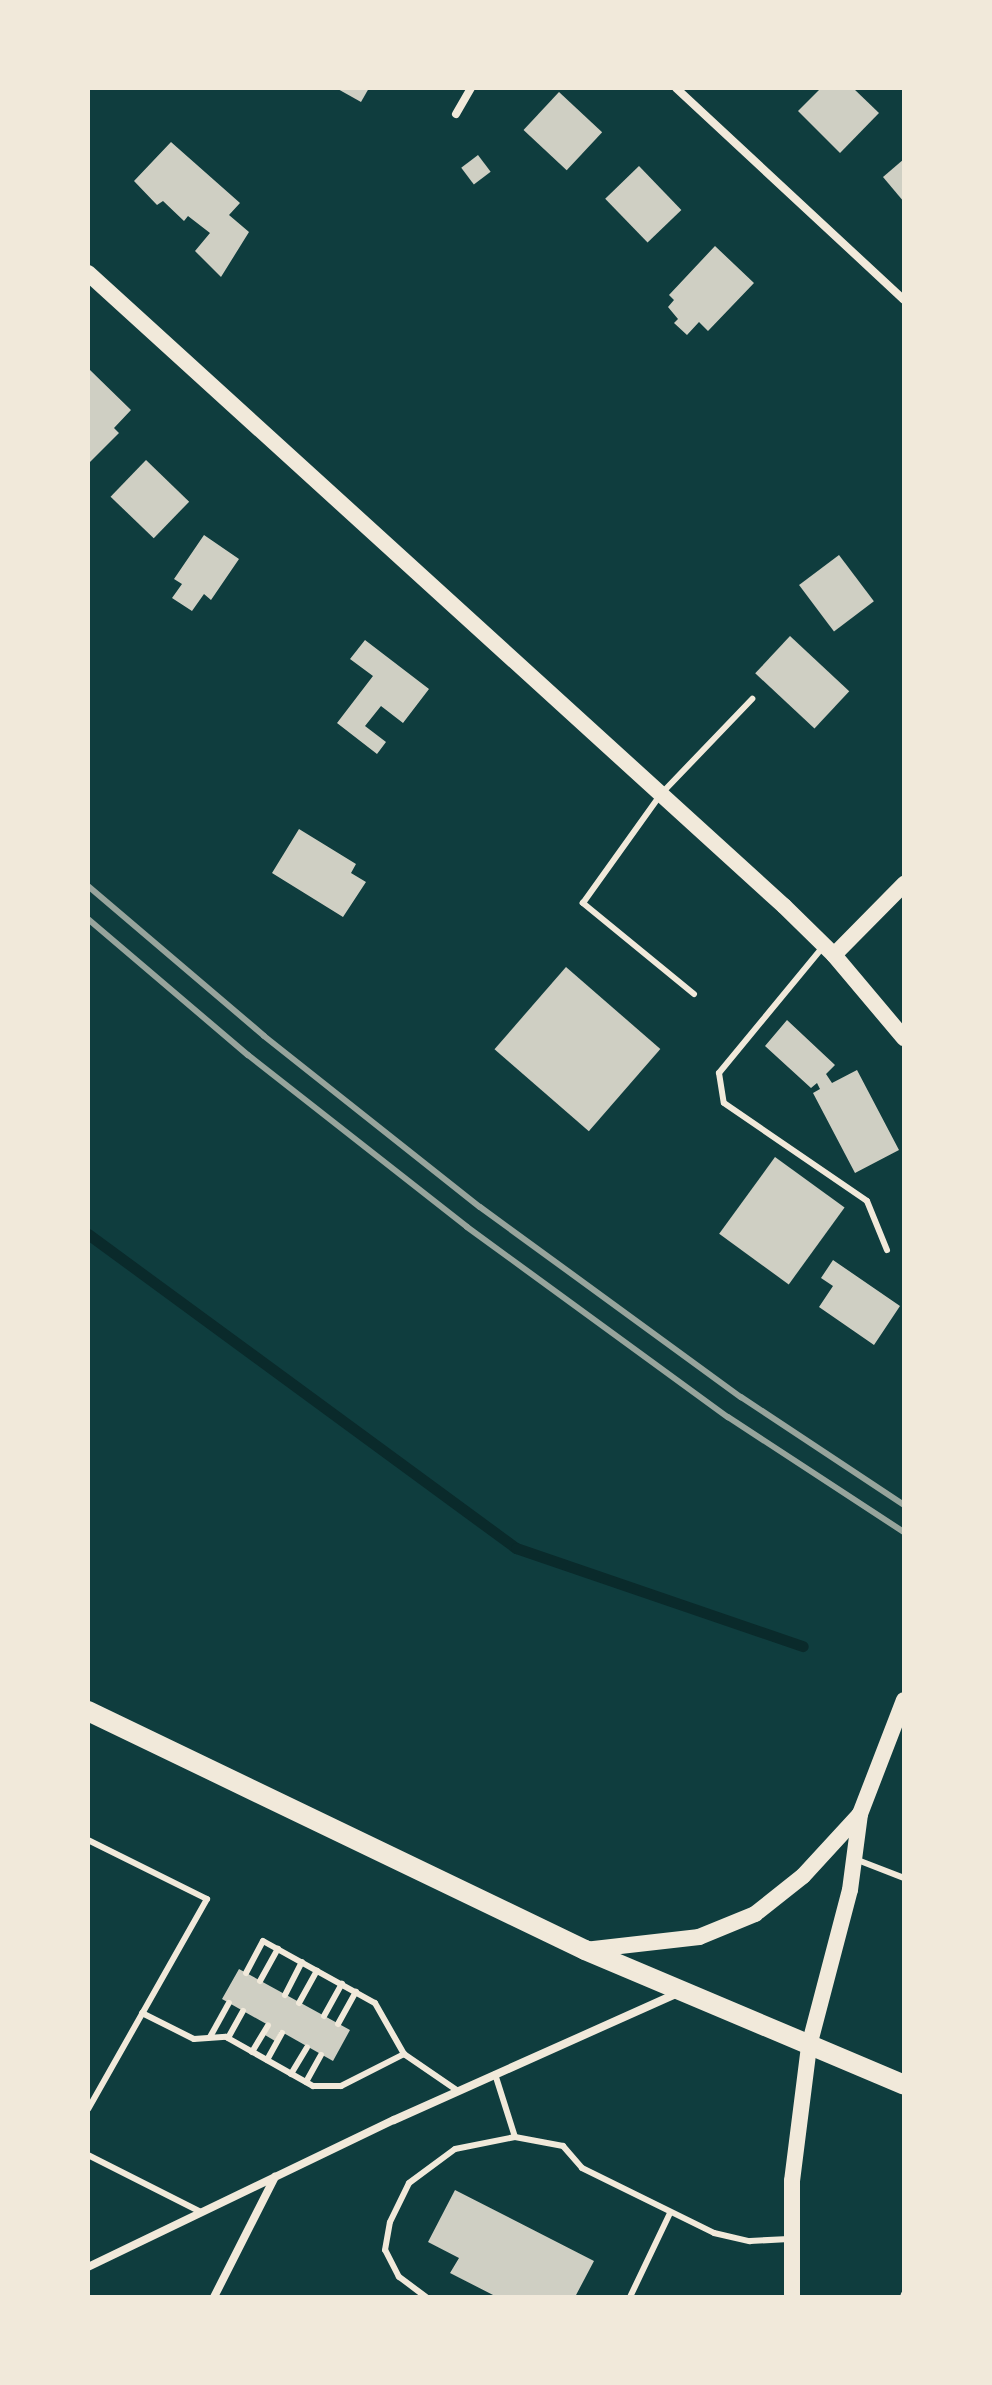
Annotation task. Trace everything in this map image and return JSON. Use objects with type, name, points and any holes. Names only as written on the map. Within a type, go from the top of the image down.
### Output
[{"type":"main road","points":[[88,273],[829,950],[904,1038]]},
{"type":"main road","points":[[829,950],[904,884]]},
{"type":"main road","points":[[792,2297],[789,2239],[809,2046],[854,1859],[860,1814],[904,1700]]},
{"type":"main road","points":[[88,1711],[585,1950],[904,2085]]},
{"type":"main road","points":[[585,1950],[699,1937],[755,1914],[803,1876],[860,1814]]},
{"type":"street","points":[[456,114],[471,88]]},
{"type":"street","points":[[676,88],[904,300]]},
{"type":"street","points":[[88,2267],[458,2091],[681,1991]]},
{"type":"street","points":[[214,2297],[275,2177]]},
{"type":"lane","points":[[694,994],[583,903],[661,794],[752,699]]},
{"type":"lane","points":[[829,950],[719,1073],[724,1103],[867,1201],[887,1250]]},
{"type":"lane","points":[[88,1840],[207,1899],[88,2109]]},
{"type":"lane","points":[[854,1859],[904,1878]]},
{"type":"lane","points":[[246,1973],[263,1941],[342,1984],[384,2013],[404,2054],[458,2091]]},
{"type":"lane","points":[[260,1981],[278,1949]]},
{"type":"lane","points":[[285,1995],[302,1962]]},
{"type":"lane","points":[[299,2003],[317,1971]]},
{"type":"lane","points":[[324,2016],[342,1984]]},
{"type":"lane","points":[[338,2024],[356,1992]]},
{"type":"lane","points":[[210,2037],[229,2003]]},
{"type":"lane","points":[[228,2038],[243,2011]]},
{"type":"lane","points":[[142,2013],[185,2036],[228,2038],[306,2082],[341,2086],[404,2054]]},
{"type":"lane","points":[[252,2052],[268,2025]]},
{"type":"lane","points":[[267,2060],[282,2033]]},
{"type":"lane","points":[[291,2074],[307,2047]]},
{"type":"lane","points":[[306,2082],[321,2055]]},
{"type":"lane","points":[[495,2074],[515,2137]]},
{"type":"lane","points":[[426,2297],[399,2277],[385,2250],[390,2222],[409,2183],[455,2149],[515,2137],[544,2138],[563,2146],[582,2168],[714,2233],[750,2241],[789,2239]]},
{"type":"lane","points":[[88,2155],[201,2212]]},
{"type":"lane","points":[[630,2297],[670,2213]]},
{"type":"building","points":[[336,88],[369,88],[361,102]]},
{"type":"building","points":[[821,88],[853,88],[879,113],[840,153],[798,111]]},
{"type":"building","points":[[559,92],[602,132],[567,170],[524,130]]},
{"type":"building","points":[[171,142],[240,203],[229,215],[249,232],[221,277],[195,251],[210,233],[188,216],[184,221],[163,201],[157,205],[134,181]]},
{"type":"building","points":[[478,155],[491,172],[474,184],[461,168]]},
{"type":"building","points":[[904,159],[904,202],[883,177]]},
{"type":"building","points":[[639,166],[681,210],[648,243],[605,199]]},
{"type":"building","points":[[715,246],[754,283],[708,331],[699,322],[687,335],[674,323],[678,319],[668,307],[674,300],[669,295]]},
{"type":"building","points":[[90,370],[131,410],[114,428],[119,433],[88,464]]},
{"type":"building","points":[[146,460],[189,502],[154,538],[111,497]]},
{"type":"building","points":[[204,535],[239,559],[211,600],[204,594],[192,611],[172,598],[182,584],[174,579]]},
{"type":"building","points":[[839,555],[874,601],[834,631],[799,585]]},
{"type":"building","points":[[790,636],[849,691],[814,729],[755,673]]},
{"type":"building","points":[[365,640],[429,689],[403,723],[381,706],[365,726],[386,742],[377,754],[337,723],[373,676],[350,659]]},
{"type":"building","points":[[299,829],[356,864],[351,873],[366,882],[343,917],[272,873]]},
{"type":"building","points":[[566,967],[660,1049],[589,1131],[494,1049]]},
{"type":"building","points":[[787,1020],[835,1065],[826,1074],[832,1083],[857,1070],[899,1150],[855,1173],[813,1093],[820,1089],[817,1083],[811,1088],[765,1046]]},
{"type":"building","points":[[775,1157],[845,1208],[789,1284],[719,1234]]},
{"type":"building","points":[[833,1260],[900,1306],[874,1345],[819,1307],[833,1286],[821,1278]]},
{"type":"building","points":[[239,1969],[350,2030],[333,2061],[280,2031],[275,2041],[265,2035],[270,2026],[222,1999]]},
{"type":"building","points":[[455,2190],[594,2261],[575,2297],[497,2297],[450,2273],[459,2258],[428,2242]]},
{"type":"waterway","points":[[88,1234],[516,1548],[803,1646]]},
{"type":"railway","points":[[88,886],[264,1036],[480,1207],[741,1397],[904,1505]]},
{"type":"railway","points":[[88,919],[248,1055],[467,1227],[728,1417],[904,1532]]}]
